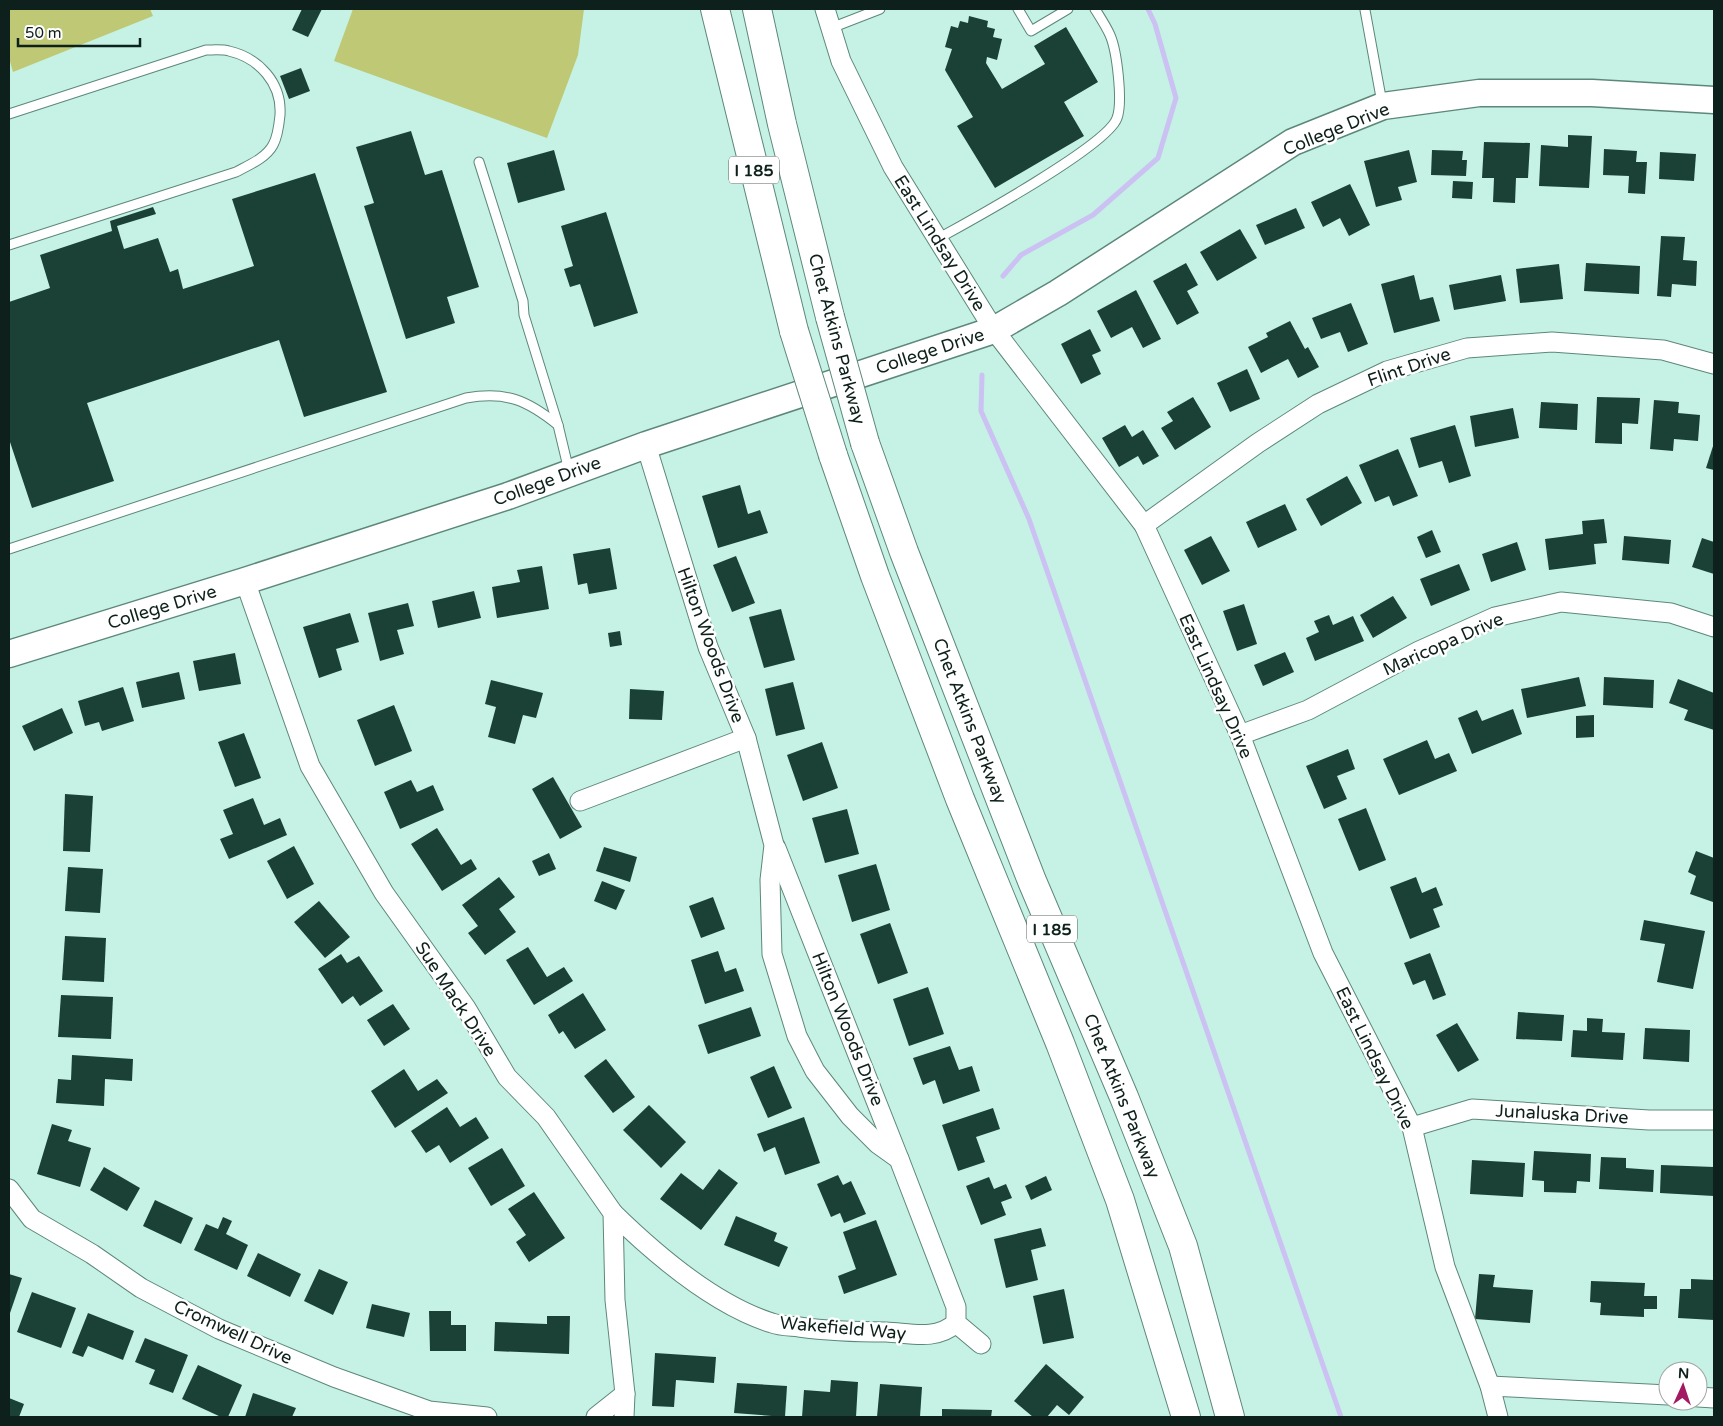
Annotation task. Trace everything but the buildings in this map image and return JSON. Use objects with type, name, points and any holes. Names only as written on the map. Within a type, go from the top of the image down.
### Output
[{"type":"highway","name":"Chet Atkins Parkway","points":[[715,9],[794,331],[833,455],[875,576],[957,790],[1060,1043],[1120,1200],[1186,1417]]},
{"type":"highway","name":"Chet Atkins Parkway","points":[[757,9],[782,124],[830,317],[865,443],[904,552],[1032,882],[1124,1097],[1183,1246],[1230,1417]]},
{"type":"street","name":"East Lindsay Drive","points":[[825,9],[841,61],[893,168],[939,238],[994,330],[1144,525],[1240,735],[1323,953],[1412,1127],[1445,1267],[1490,1386],[1498,1417]]},
{"type":"street","name":"College Drive","points":[[9,654],[245,581],[508,496],[646,445],[994,330],[1058,293],[1294,142],[1383,106],[1479,93],[1592,93],[1714,100]]},
{"type":"street","name":"Flint Drive","points":[[1144,525],[1258,443],[1318,404],[1387,371],[1458,350],[1552,342],[1663,350],[1714,363]]},
{"type":"street","name":"Hilton Woods Drive","points":[[646,445],[708,647],[746,738],[774,845],[956,1307],[956,1323]]},
{"type":"street","name":"Sue Mack Drive","points":[[245,581],[310,766],[384,893],[466,1008],[507,1077],[546,1117],[613,1213]]},
{"type":"street","name":"Maricopa Drive","points":[[1240,735],[1308,710],[1419,651],[1495,617],[1551,604],[1561,602],[1671,613],[1714,627]]},
{"type":"street","points":[[580,800],[746,738]]},
{"type":"street","name":"Hilton Woods Drive","points":[[774,845],[770,880],[772,954],[797,1036],[815,1071],[850,1116],[878,1144],[898,1159]]},
{"type":"street","name":"Junaluska Drive","points":[[1412,1127],[1472,1110],[1649,1120],[1713,1116]]},
{"type":"street","name":"Cromwell Drive","points":[[9,1189],[32,1219],[92,1254],[141,1288],[219,1329],[334,1376],[429,1411],[487,1417]]},
{"type":"street","points":[[613,1213],[614,1300],[625,1394],[624,1417]]},
{"type":"street","name":"Wakefield Way","points":[[613,1213],[655,1253],[680,1272],[735,1306],[773,1323],[839,1332],[928,1335],[948,1330],[956,1323]]},
{"type":"street","points":[[956,1323],[981,1344]]},
{"type":"street","points":[[1490,1386],[1658,1394]]},
{"type":"street","points":[[596,1417],[625,1394]]},
{"type":"lane","points":[[831,28],[880,9]]},
{"type":"lane","points":[[1018,9],[1031,31],[1068,9]]},
{"type":"lane","points":[[939,238],[1010,198],[1093,144],[1112,128],[1118,117],[1118,76],[1111,36],[1095,9]]},
{"type":"lane","points":[[1365,10],[1383,106]]},
{"type":"lane","points":[[9,114],[206,50],[228,51],[250,59],[265,71],[277,89],[280,109],[279,128],[273,146],[257,161],[236,172],[9,245]]},
{"type":"lane","points":[[479,162],[558,424],[569,473]]},
{"type":"lane","points":[[9,549],[466,398],[487,394],[509,396],[535,406],[558,424]]},
{"type":"green space","points":[[9,9],[150,9],[153,16],[13,72],[9,58]]},
{"type":"green space","points":[[353,9],[584,9],[578,55],[547,138],[334,61]]},
{"type":"waterway","points":[[1003,276],[1021,255],[1093,215],[1158,158],[1176,98],[1155,24],[1148,9]]},
{"type":"waterway","points":[[982,375],[981,411],[1029,519],[1341,1417]]}]
